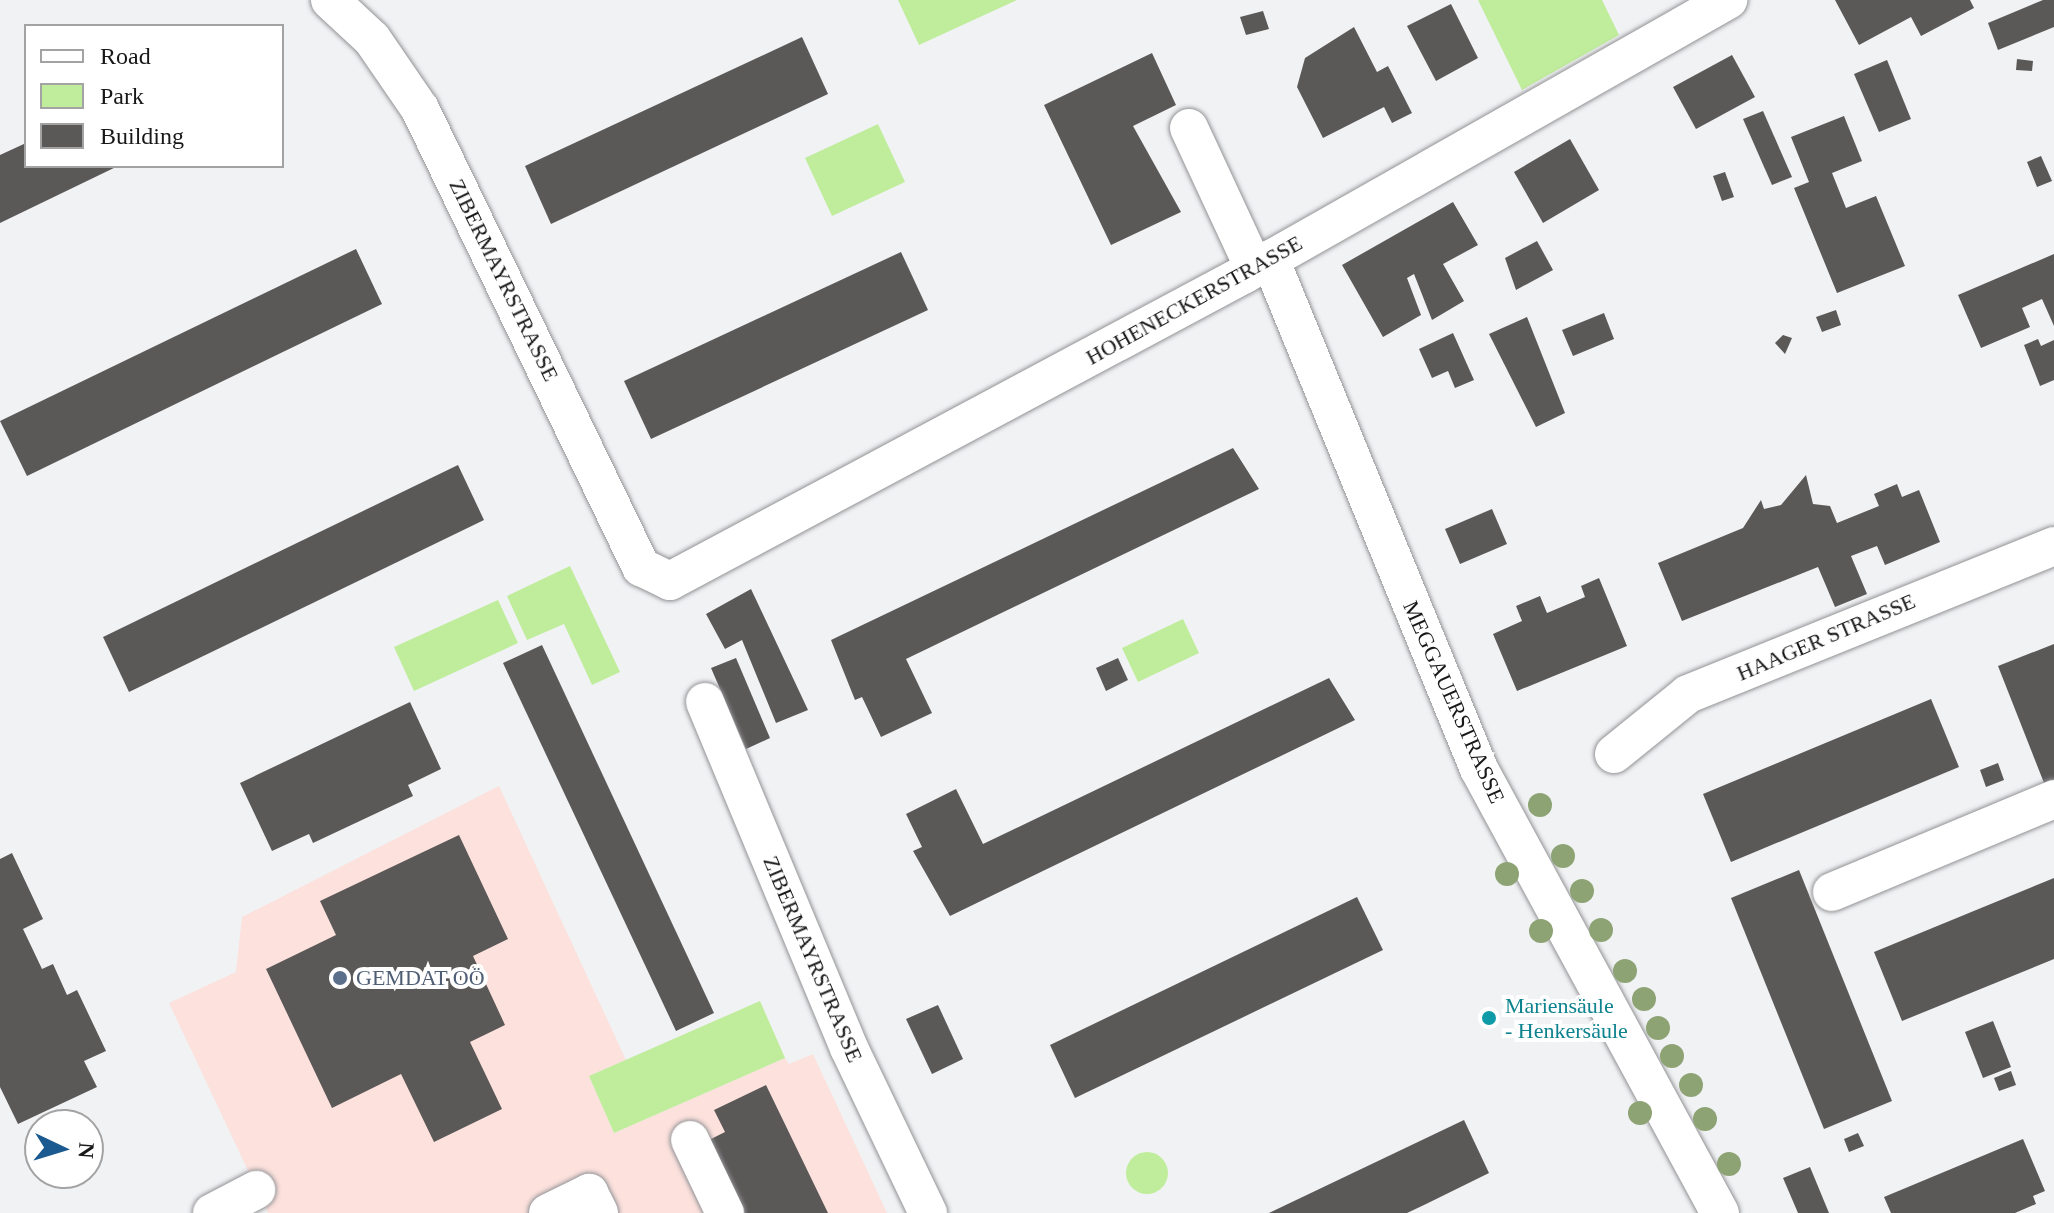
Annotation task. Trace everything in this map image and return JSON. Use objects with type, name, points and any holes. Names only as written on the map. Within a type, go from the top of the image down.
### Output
[{"type":"street","name":"ZIBERMAYRSTRASSE","points":[[330,0],[372,39],[420,109],[641,567],[653,577]]},
{"type":"street","name":"HOHENECKERSTRASSE","points":[[653,577],[686,578],[1262,264],[1728,0]]},
{"type":"street","name":"MEGGAUERSTRASSE","points":[[1189,128],[1262,264],[1479,769],[1720,1213]]},
{"type":"street","name":"HAAGER STRASSE","points":[[1614,754],[1688,694],[2054,546]]},
{"type":"street","name":"ZIBERMAYRSTRASSE","points":[[705,702],[849,1048],[928,1213]]},
{"type":"street","points":[[1832,892],[2054,799]]},
{"type":"street","points":[[690,1140],[725,1213]]},
{"type":"street","points":[[212,1213],[256,1190]]},
{"type":"street","points":[[548,1213],[589,1193],[599,1213]]},
{"type":"shaded area","points":[[499,786],[626,1060],[589,1076],[614,1133],[785,1058],[789,1064],[813,1054],[887,1213],[268,1213],[169,1003],[236,972],[242,917]]},
{"type":"green space","points":[[898,0],[1017,0],[919,45]]},
{"type":"green space","points":[[1478,0],[1602,0],[1619,35],[1522,90]]},
{"type":"green space","points":[[878,124],[905,182],[832,216],[805,158]]},
{"type":"green space","points":[[570,566],[620,672],[592,685],[564,624],[527,640],[507,596]]},
{"type":"green space","points":[[498,600],[518,643],[414,691],[394,647]]},
{"type":"green space","points":[[1183,619],[1199,653],[1138,682],[1122,648]]},
{"type":"green space","points":[[760,1001],[785,1058],[614,1133],[589,1076]]},
{"type":"green space","points":[[1147,1152],[1162,1158],[1168,1173],[1162,1188],[1147,1194],[1132,1188],[1126,1173],[1132,1158]]},
{"type":"building","points":[[1835,0],[1970,0],[1974,8],[1921,36],[1911,17],[1859,45]]},
{"type":"building","points":[[2043,0],[2054,0],[2054,27],[1998,50],[1988,23]]},
{"type":"building","points":[[1451,4],[1478,58],[1436,81],[1407,26]]},
{"type":"building","points":[[1263,11],[1269,29],[1246,35],[1240,17]]},
{"type":"building","points":[[1354,27],[1377,72],[1388,66],[1412,113],[1392,123],[1384,107],[1323,138],[1297,87],[1305,58]]},
{"type":"building","points":[[802,37],[828,94],[551,224],[525,166]]},
{"type":"building","points":[[1152,53],[1176,105],[1133,126],[1181,212],[1111,245],[1044,105]]},
{"type":"building","points":[[1732,55],[1755,97],[1696,129],[1673,87]]},
{"type":"building","points":[[2017,59],[2033,61],[2032,71],[2016,70]]},
{"type":"building","points":[[1887,60],[1911,119],[1879,132],[1854,74]]},
{"type":"building","points":[[1763,111],[1792,177],[1772,185],[1743,119]]},
{"type":"building","points":[[1844,116],[1862,161],[1832,173],[1846,208],[1876,196],[1905,266],[1837,293],[1794,188],[1809,182],[1791,137]]},
{"type":"building","points":[[1570,139],[1599,190],[1543,223],[1514,172]]},
{"type":"building","points":[[24,144],[24,168],[114,168],[0,223],[0,155]]},
{"type":"building","points":[[2041,156],[2052,181],[2037,187],[2027,162]]},
{"type":"building","points":[[1725,172],[1734,197],[1722,201],[1713,176]]},
{"type":"building","points":[[1453,202],[1478,245],[1443,264],[1464,301],[1432,320],[1414,274],[1407,278],[1421,315],[1383,337],[1342,265]]},
{"type":"building","points":[[1537,241],[1553,270],[1516,290],[1505,258]]},
{"type":"building","points":[[356,249],[382,304],[27,476],[0,421]]},
{"type":"building","points":[[901,252],[928,310],[651,439],[624,381]]},
{"type":"building","points":[[2054,254],[2054,326],[2042,299],[2022,308],[2030,327],[1981,348],[1958,295]]},
{"type":"building","points":[[1836,310],[1841,325],[1822,332],[1816,317]]},
{"type":"building","points":[[1604,313],[1614,339],[1573,356],[1562,330]]},
{"type":"building","points":[[1527,317],[1565,413],[1536,427],[1489,334]]},
{"type":"building","points":[[1453,333],[1474,380],[1455,388],[1448,371],[1432,378],[1419,349]]},
{"type":"building","points":[[1783,335],[1792,338],[1785,354],[1775,343]]},
{"type":"building","points":[[2038,339],[2041,346],[2054,340],[2054,380],[2040,386],[2024,345]]},
{"type":"building","points":[[1233,448],[1259,489],[906,659],[932,713],[881,737],[862,697],[855,700],[831,640]]},
{"type":"building","points":[[458,465],[484,520],[129,692],[103,637]]},
{"type":"building","points":[[1806,475],[1813,504],[1830,506],[1837,523],[1879,506],[1874,494],[1897,484],[1902,497],[1919,490],[1940,542],[1885,565],[1877,546],[1851,556],[1867,594],[1835,607],[1818,567],[1682,621],[1658,563],[1743,528],[1761,500],[1764,509],[1781,505]]},
{"type":"building","points":[[1492,509],[1507,544],[1460,564],[1445,529]]},
{"type":"building","points":[[1599,578],[1627,646],[1517,691],[1493,634],[1522,621],[1516,606],[1540,596],[1547,613],[1585,597],[1581,586]]},
{"type":"building","points":[[751,589],[808,710],[776,723],[742,640],[725,649],[706,614]]},
{"type":"building","points":[[2054,644],[2054,785],[2046,788],[1998,666]]},
{"type":"building","points":[[542,645],[714,1013],[676,1031],[503,663]]},
{"type":"building","points":[[736,658],[770,738],[746,749],[711,668]]},
{"type":"building","points":[[1118,658],[1128,680],[1106,691],[1096,668]]},
{"type":"building","points":[[1329,678],[1355,720],[950,916],[913,851],[922,847],[906,814],[956,789],[983,844]]},
{"type":"building","points":[[1931,699],[1959,767],[1731,862],[1703,794]]},
{"type":"building","points":[[410,702],[441,769],[408,785],[413,796],[313,843],[309,834],[272,851],[240,783]]},
{"type":"building","points":[[1998,763],[2004,780],[1986,787],[1980,770]]},
{"type":"building","points":[[459,835],[508,939],[473,956],[505,1025],[470,1042],[502,1109],[434,1142],[401,1074],[332,1108],[266,969],[336,935],[320,901]]},
{"type":"building","points":[[12,853],[43,919],[23,929],[42,969],[53,964],[67,995],[77,990],[106,1051],[84,1061],[97,1087],[50,1109],[24,1109],[24,1121],[18,1124],[0,1087],[0,859]]},
{"type":"building","points":[[1799,870],[1892,1101],[1824,1129],[1731,898]]},
{"type":"building","points":[[2054,878],[2054,959],[1902,1021],[1874,952]]},
{"type":"building","points":[[1357,897],[1383,950],[1075,1098],[1050,1045]]},
{"type":"building","points":[[938,1005],[963,1059],[932,1074],[906,1019]]},
{"type":"building","points":[[1993,1021],[2011,1067],[1983,1078],[1965,1032]]},
{"type":"building","points":[[2011,1071],[2016,1085],[1999,1091],[1994,1078]]},
{"type":"building","points":[[766,1085],[828,1213],[739,1213],[705,1142],[725,1132],[714,1110]]},
{"type":"building","points":[[1464,1120],[1489,1173],[1424,1205],[1407,1213],[1269,1213]]},
{"type":"building","points":[[1858,1133],[1864,1146],[1849,1152],[1844,1139]]},
{"type":"building","points":[[2023,1139],[2045,1191],[2033,1196],[2036,1204],[2015,1213],[1891,1213],[1884,1197]]},
{"type":"building","points":[[1810,1167],[1829,1213],[1798,1213],[1783,1178]]},
{"type":"place","name":"GEMDAT OÖ","points":[[340,978]]},
{"type":"place","name":"Mariensäule - Henkersäule","points":[[1489,1018]]}]
